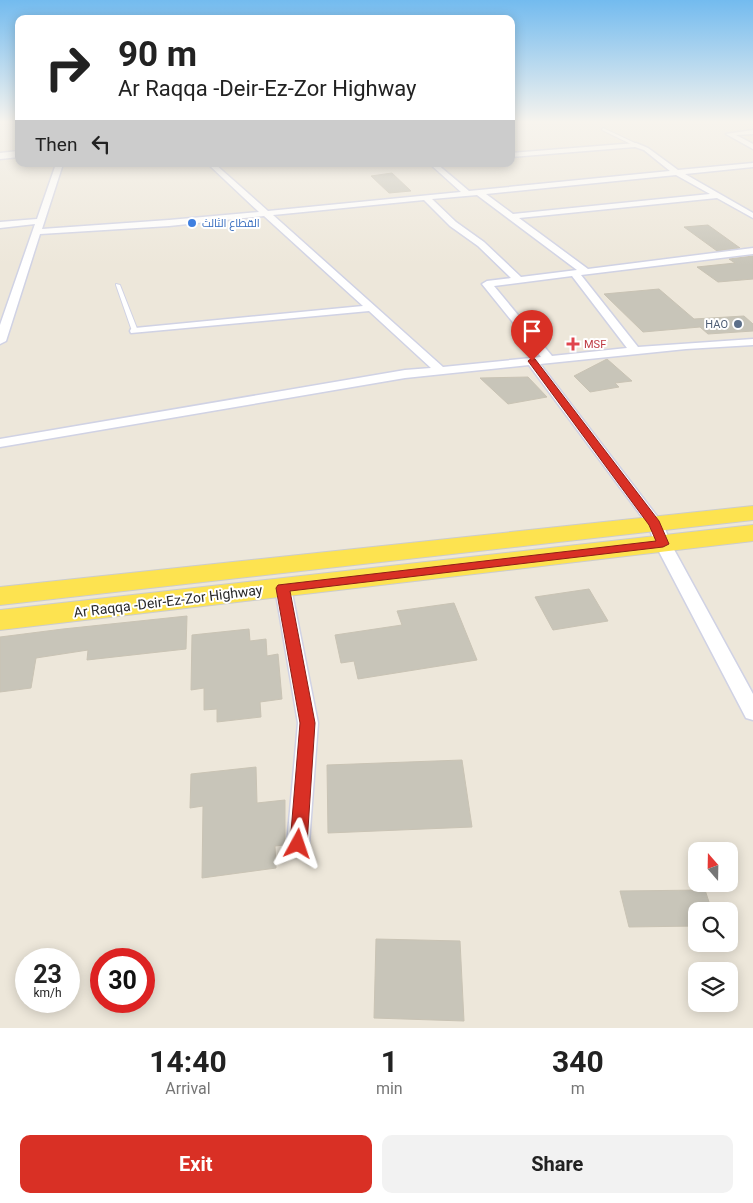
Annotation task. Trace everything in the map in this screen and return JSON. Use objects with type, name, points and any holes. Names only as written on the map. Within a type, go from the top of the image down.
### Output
[{"type":"main road","name":"Ar Raqqa -Deir-Ez-Zor Highway","points":[[0,620],[283,588],[659,534],[753,513]]},
{"type":"main road","name":"Ar Raqqa -Deir-Ez-Zor Highway","points":[[0,596],[659,534],[753,533]]},
{"type":"street","points":[[0,341],[58,169]]},
{"type":"street","points":[[216,169],[440,370]]},
{"type":"street","points":[[439,169],[468,194]]},
{"type":"street","points":[[672,169],[753,216]]},
{"type":"street","points":[[36,232],[169,223],[709,169]]},
{"type":"street","points":[[480,193],[586,271]]},
{"type":"street","points":[[513,216],[718,196]]},
{"type":"street","points":[[426,198],[453,224],[481,244],[519,280]]},
{"type":"street","points":[[0,225],[39,221]]},
{"type":"street","points":[[549,359],[488,284],[753,251]]},
{"type":"street","points":[[574,273],[635,351]]},
{"type":"street","points":[[135,331],[371,308]]},
{"type":"street","points":[[0,443],[299,391],[440,370],[635,351],[753,342]]},
{"type":"street","points":[[532,361],[659,534],[753,712]]},
{"type":"street","points":[[283,588],[308,723],[298,844]]},
{"type":"lane","points":[[118,285],[135,331]]},
{"type":"building","points":[[392,173],[411,191],[389,193],[371,176]]},
{"type":"building","points":[[708,225],[740,248],[717,251],[684,227]]},
{"type":"building","points":[[753,256],[753,279],[718,282],[697,267],[735,263],[729,259]]},
{"type":"building","points":[[659,289],[694,319],[744,316],[753,324],[753,331],[708,334],[700,327],[643,332],[604,294]]},
{"type":"building","points":[[607,359],[632,381],[615,383],[619,387],[590,392],[574,376]]},
{"type":"building","points":[[528,377],[547,397],[508,404],[480,378]]},
{"type":"building","points":[[589,589],[608,621],[553,630],[535,597]]},
{"type":"building","points":[[454,603],[477,660],[358,679],[354,661],[341,663],[335,635],[402,625],[397,611]]},
{"type":"building","points":[[187,616],[186,649],[87,660],[88,650],[36,658],[31,688],[0,692],[0,637]]},
{"type":"building","points":[[249,629],[250,641],[266,639],[267,656],[278,654],[282,699],[260,702],[261,717],[217,722],[217,709],[204,710],[204,688],[191,690],[192,635]]},
{"type":"building","points":[[462,760],[472,827],[328,833],[327,765]]},
{"type":"building","points":[[256,767],[257,803],[285,800],[285,845],[275,846],[276,868],[202,878],[203,806],[190,808],[191,774]]},
{"type":"building","points":[[688,890],[688,892],[706,892],[709,902],[688,902],[688,926],[629,927],[620,891]]},
{"type":"building","points":[[376,939],[460,941],[464,1021],[374,1018]]},
{"type":"place","name":"القطاع الثالث","points":[[192,223]]},
{"type":"place","name":"HAO","points":[[738,324]]},
{"type":"place","name":"MSF","points":[[573,344]]},
{"type":"route","points":[[298,844],[308,723],[283,588],[663,544],[654,524],[532,361]]}]
